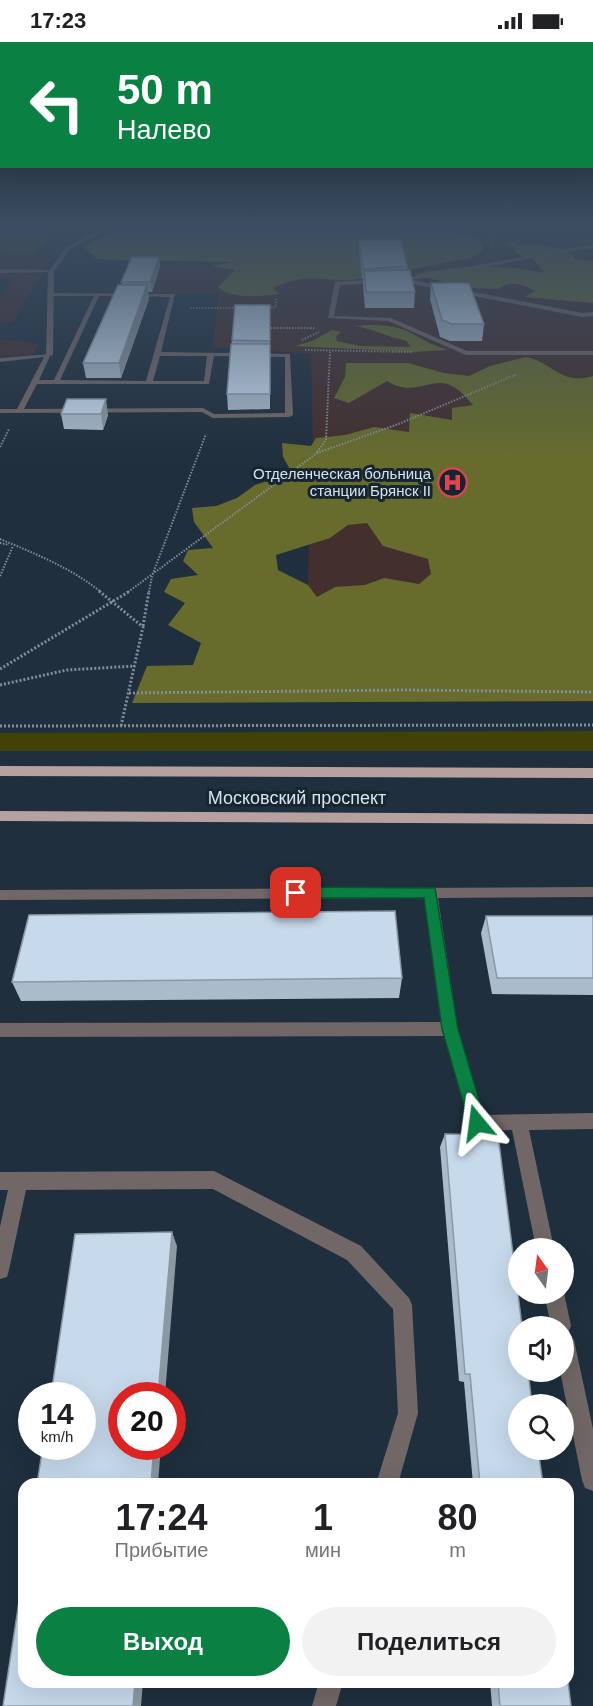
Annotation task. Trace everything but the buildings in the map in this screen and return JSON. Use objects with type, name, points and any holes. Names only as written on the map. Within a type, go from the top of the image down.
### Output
[{"type":"main road","name":"Московский проспект","points":[[0,771],[593,773]]},
{"type":"main road","name":"Московский проспект","points":[[0,816],[593,819]]},
{"type":"street","points":[[49,355],[50,306]]},
{"type":"lane","points":[[56,382],[92,306]]},
{"type":"lane","points":[[333,306],[331,318],[389,319],[466,352],[593,353]]},
{"type":"lane","points":[[534,306],[582,315],[593,314]]},
{"type":"lane","points":[[150,383],[170,308]]},
{"type":"lane","points":[[0,411],[203,410],[213,416],[289,415],[288,355],[158,354]]},
{"type":"lane","points":[[205,392],[211,354]]},
{"type":"lane","points":[[0,360],[49,355]]},
{"type":"lane","points":[[19,411],[49,355]]},
{"type":"lane","points":[[34,382],[207,383]]},
{"type":"lane","points":[[203,410],[204,401]]},
{"type":"lane","points":[[430,892],[450,1029],[477,1123],[593,1121]]},
{"type":"lane","points":[[0,897],[593,892]]},
{"type":"lane","points":[[0,1030],[450,1029]]},
{"type":"lane","points":[[519,1122],[543,1238]]},
{"type":"lane","points":[[0,1270],[9,1181],[214,1180],[354,1253],[402,1305],[408,1413],[389,1478]]},
{"type":"lane","points":[[573,1382],[593,1479]]},
{"type":"lane","points":[[324,1706],[329,1688]]},
{"type":"path","points":[[267,308],[276,308],[276,306]]},
{"type":"path","points":[[170,308],[240,308]]},
{"type":"path","points":[[297,342],[327,327],[331,318]]},
{"type":"path","points":[[263,328],[327,327]]},
{"type":"path","points":[[297,349],[330,352],[466,352]]},
{"type":"path","points":[[317,453],[326,440],[330,352]]},
{"type":"path","points":[[0,669],[115,603],[317,453],[401,423],[519,374]]},
{"type":"path","points":[[121,726],[152,576],[213,416]]},
{"type":"path","points":[[0,539],[13,546]]},
{"type":"path","points":[[0,543],[48,559],[85,579],[143,627]]},
{"type":"path","points":[[0,576],[13,546]]},
{"type":"path","points":[[0,685],[38,673],[82,666],[135,666]]},
{"type":"path","points":[[129,693],[405,690],[593,692]]},
{"type":"path","points":[[0,726],[593,725]]},
{"type":"shaded area","points":[[0,306],[23,306],[13,322],[0,322]]},
{"type":"shaded area","name":"Отделенческая больница станции Брянск II","points":[[218,306],[593,306],[593,702],[306,702],[309,516],[313,450],[311,354],[213,347]]},
{"type":"shaded area","points":[[0,340],[40,344],[32,355],[0,356]]},
{"type":"shaded area","points":[[593,731],[593,751],[0,751],[0,733]]},
{"type":"green space","points":[[369,325],[402,329],[448,350],[413,352],[295,346],[312,341],[332,330],[341,332],[336,336],[337,341],[360,346],[410,347],[407,341],[355,326]]},
{"type":"green space","points":[[526,357],[543,363],[565,376],[582,378],[593,376],[593,701],[132,703],[147,666],[193,665],[201,643],[168,625],[185,603],[164,592],[171,579],[198,575],[183,561],[188,550],[213,548],[194,522],[192,508],[216,506],[237,498],[255,485],[292,473],[283,457],[282,443],[311,446],[316,438],[345,435],[374,427],[409,432],[410,413],[452,420],[452,408],[473,405],[451,385],[440,383],[404,388],[387,381],[349,403],[334,398],[345,377],[346,363],[408,363],[444,373],[469,376],[490,366]],"holes":[[[367,523],[383,546],[428,559],[431,574],[419,584],[384,578],[365,585],[335,587],[317,597],[308,585],[278,570],[276,555],[330,538],[348,525]]]},
{"type":"place","name":"Отделенческая больница станции Брянск II","points":[[452,483]]},
{"type":"route","points":[[296,893],[430,892],[450,1029],[477,1123]]}]
